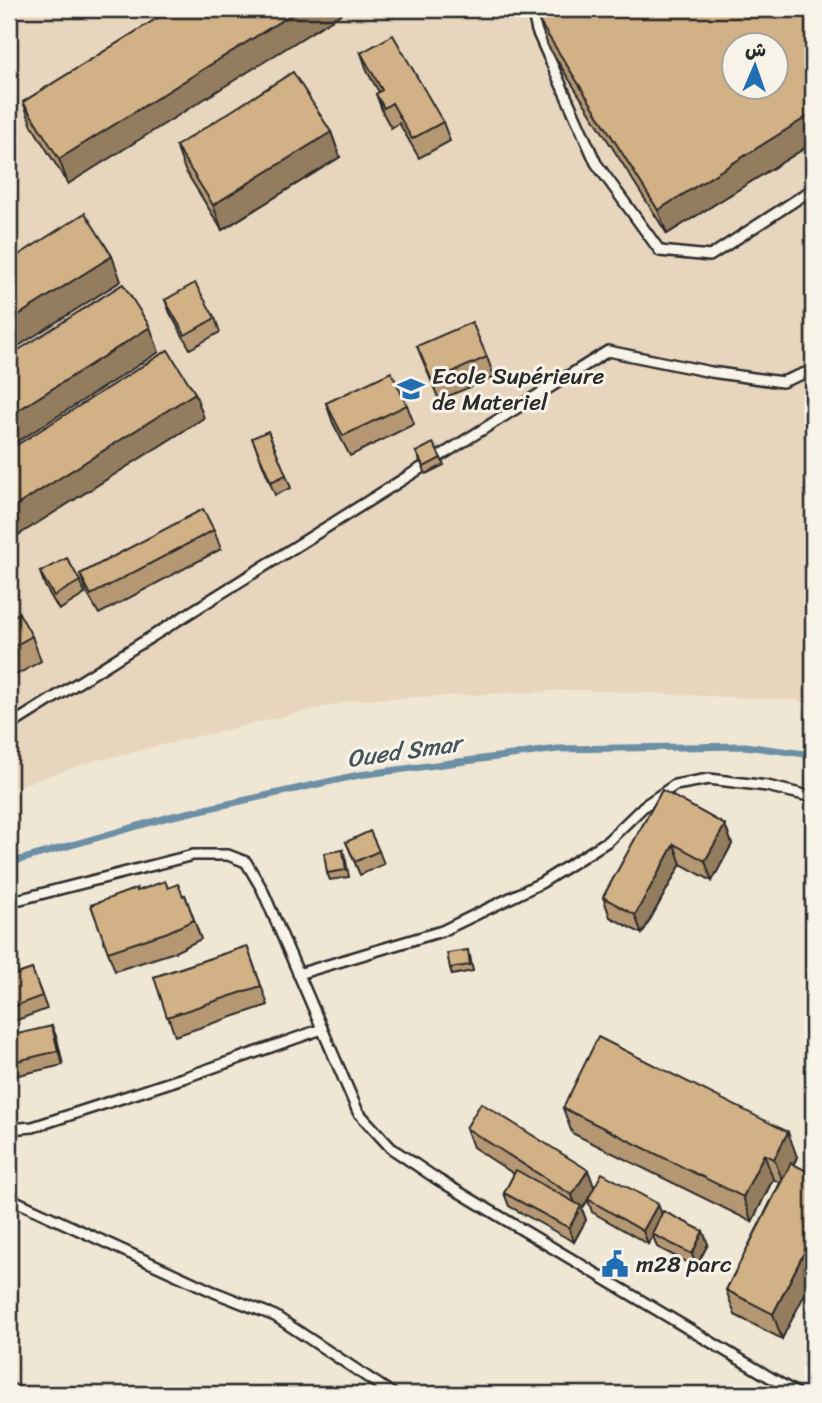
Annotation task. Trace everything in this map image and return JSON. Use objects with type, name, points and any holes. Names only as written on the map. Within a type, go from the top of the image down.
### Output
[{"type":"lane","points":[[532,9],[537,31],[596,163],[660,251],[710,256],[813,189]]},
{"type":"lane","points":[[537,31],[546,26]]},
{"type":"lane","points":[[9,726],[608,351],[711,372],[782,382],[813,370]]},
{"type":"lane","points":[[298,974],[442,931],[541,883],[608,841],[644,806],[675,785],[709,779],[767,786],[813,797]]},
{"type":"lane","points":[[9,902],[193,855],[228,855],[246,862],[262,889],[358,1112],[391,1148],[449,1186],[798,1394]]},
{"type":"lane","points":[[9,1129],[33,1127],[187,1077],[322,1029]]},
{"type":"lane","points":[[9,1199],[214,1292],[275,1316],[393,1394]]},
{"type":"lane","points":[[9,1388],[20,1394]]},
{"type":"shaded area","name":"Ecole Supérieure de Materiel","points":[[9,9],[813,9],[813,704],[794,700],[578,690],[354,700],[94,761],[9,789]]},
{"type":"building","points":[[172,9],[300,9],[59,159],[23,102]]},
{"type":"building","points":[[559,9],[813,9],[813,113],[658,210],[539,21]]},
{"type":"building","points":[[393,35],[443,122],[412,139],[392,103],[384,108],[376,94],[382,90],[361,53]]},
{"type":"building","points":[[293,72],[331,132],[213,205],[176,146]]},
{"type":"building","points":[[85,213],[112,256],[9,321],[9,261]]},
{"type":"building","points":[[195,283],[215,318],[185,335],[165,300]]},
{"type":"building","points":[[123,284],[150,327],[9,416],[9,356]]},
{"type":"building","points":[[472,322],[487,357],[432,381],[417,346]]},
{"type":"building","points":[[168,350],[195,393],[9,510],[9,450]]},
{"type":"building","points":[[391,372],[407,405],[343,436],[326,403]]},
{"type":"building","points":[[268,431],[286,475],[271,482],[252,438]]},
{"type":"building","points":[[433,443],[441,458],[424,467],[416,452]]},
{"type":"building","points":[[203,509],[214,530],[91,595],[80,574]]},
{"type":"building","points":[[67,558],[80,581],[54,596],[40,572]]},
{"type":"building","points":[[19,613],[32,636],[9,649],[9,619]]},
{"type":"building","points":[[662,790],[725,825],[705,861],[674,844],[635,915],[603,897]]},
{"type":"building","points":[[370,831],[379,851],[355,862],[346,842]]},
{"type":"building","points":[[343,850],[346,870],[327,873],[324,853]]},
{"type":"building","points":[[165,881],[168,888],[178,884],[194,920],[168,932],[108,952],[91,905]]},
{"type":"building","points":[[247,946],[261,986],[167,1017],[154,977]]},
{"type":"building","points":[[468,950],[470,965],[450,968],[447,953]]},
{"type":"building","points":[[32,969],[42,996],[9,1008],[9,977]]},
{"type":"building","points":[[52,1026],[58,1051],[9,1063],[9,1036]]},
{"type":"building","points":[[598,1037],[788,1132],[774,1159],[764,1154],[743,1197],[563,1108]]},
{"type":"building","points":[[481,1103],[588,1170],[572,1195],[466,1128]]},
{"type":"building","points":[[791,1163],[813,1174],[813,1235],[773,1314],[726,1290]]},
{"type":"building","points":[[516,1170],[581,1206],[569,1228],[504,1193]]},
{"type":"building","points":[[602,1173],[658,1204],[643,1231],[588,1199]]},
{"type":"building","points":[[663,1211],[703,1231],[692,1254],[652,1234]]},
{"type":"waterway","name":"Oued Smar","points":[[9,863],[169,817],[359,775],[558,749],[745,746],[813,755]]},
{"type":"place","name":"Ecole Supérieure de Materiel","points":[[411,389]]},
{"type":"place","name":"m28 parc","points":[[615,1264]]}]
